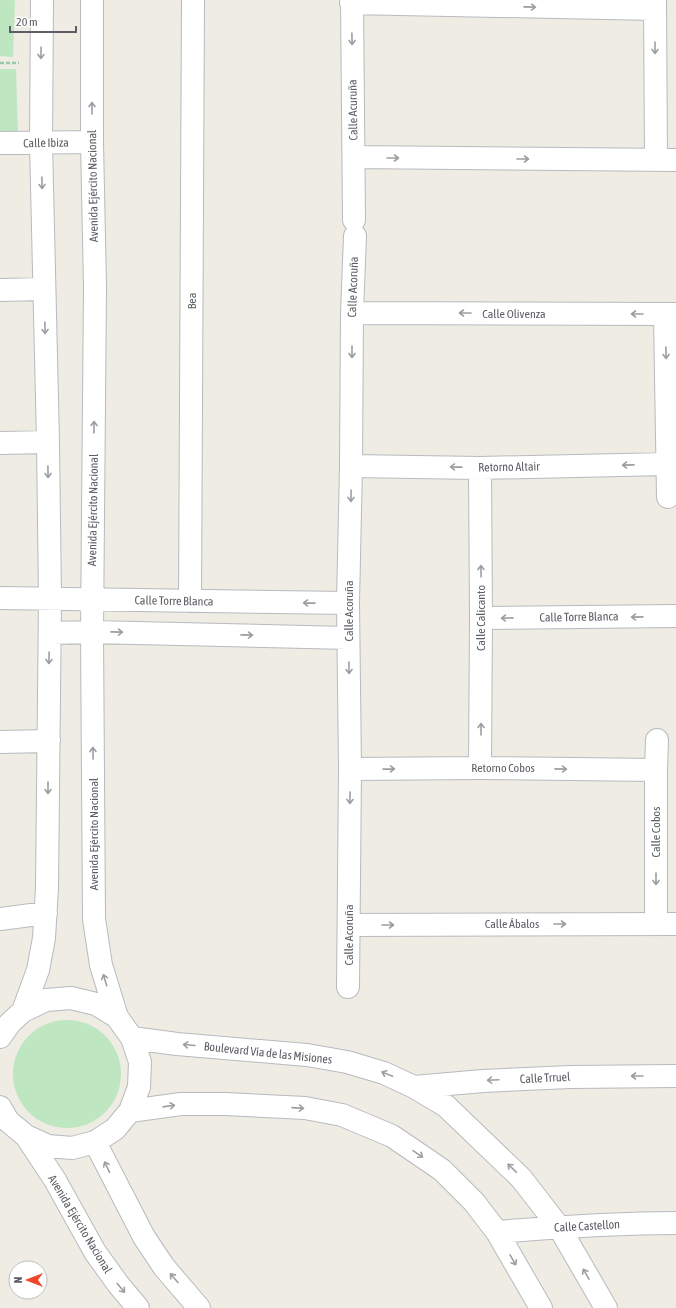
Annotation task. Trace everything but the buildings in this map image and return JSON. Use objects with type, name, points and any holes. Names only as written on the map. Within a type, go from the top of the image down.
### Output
[{"type":"street","points":[[23,1011],[38,970],[44,938],[48,888],[50,599],[41,143],[42,0]]},
{"type":"street","name":"Avenida Ejército Nacional","points":[[92,0],[92,142],[95,294],[92,600],[94,919],[101,965],[116,1018]]},
{"type":"street","name":"Bea","points":[[190,601],[193,0]]},
{"type":"street","points":[[352,2],[655,5],[666,160],[354,157]]},
{"type":"street","name":"Calle Acuruña","points":[[352,2],[354,228]]},
{"type":"street","name":"Calle Ibiza","points":[[0,143],[92,142]]},
{"type":"street","name":"Calle Acoruña","points":[[348,986],[350,769],[348,604],[352,466],[352,313],[354,228]]},
{"type":"street","points":[[0,290],[44,289]]},
{"type":"street","name":"Calle Olivenza","points":[[352,313],[670,314]]},
{"type":"street","points":[[668,497],[667,464],[670,314]]},
{"type":"street","points":[[0,443],[48,442]]},
{"type":"street","name":"Retorno Altair","points":[[352,466],[480,468],[667,464]]},
{"type":"street","name":"Calle Calicanto","points":[[480,468],[480,768]]},
{"type":"street","name":"Calle Torre Blanca","points":[[0,598],[348,604]]},
{"type":"street","name":"Calle Torre Blanca","points":[[481,618],[676,616]]},
{"type":"street","points":[[50,633],[92,632],[348,638]]},
{"type":"street","name":"Calle Cobos","points":[[657,740],[656,770],[666,923]]},
{"type":"street","points":[[0,742],[49,741]]},
{"type":"street","name":"Retorno Cobos","points":[[350,769],[480,768],[656,770]]},
{"type":"street","points":[[0,919],[46,912]]},
{"type":"street","name":"Calle Ábalos","points":[[349,925],[666,923]]},
{"type":"street","points":[[0,1038],[10,1023],[23,1011],[46,1000],[71,998],[96,1004],[116,1018],[132,1038],[140,1062],[139,1087],[130,1111],[115,1129],[95,1142],[72,1148],[48,1146],[26,1136],[3,1115]]},
{"type":"street","name":"Boulevard Vía de las Misiones","points":[[132,1038],[177,1044],[307,1055],[348,1062],[384,1073],[414,1087],[446,1106],[521,1178],[559,1227],[606,1308]]},
{"type":"street","name":"Calle Trruel","points":[[414,1087],[570,1076],[676,1076]]},
{"type":"street","points":[[130,1111],[181,1104],[225,1104],[305,1108],[342,1115],[392,1136],[442,1170],[474,1202],[497,1232],[541,1308]]},
{"type":"street","name":"Avenida Ejército Nacional","points":[[26,1136],[55,1180],[95,1252],[118,1284],[138,1308]]},
{"type":"street","points":[[95,1142],[144,1237],[164,1267],[199,1308]]},
{"type":"street","name":"Calle Castellon","points":[[497,1232],[634,1223],[676,1223]]},
{"type":"green space","points":[[0,0],[15,0],[13,57],[0,56]]},
{"type":"green space","points":[[0,69],[16,69],[18,134],[0,134]]},
{"type":"green space","points":[[67,1020],[88,1024],[105,1036],[117,1053],[121,1074],[117,1095],[105,1112],[88,1124],[67,1128],[46,1124],[29,1112],[17,1095],[13,1074],[17,1053],[29,1036],[46,1024]]}]
